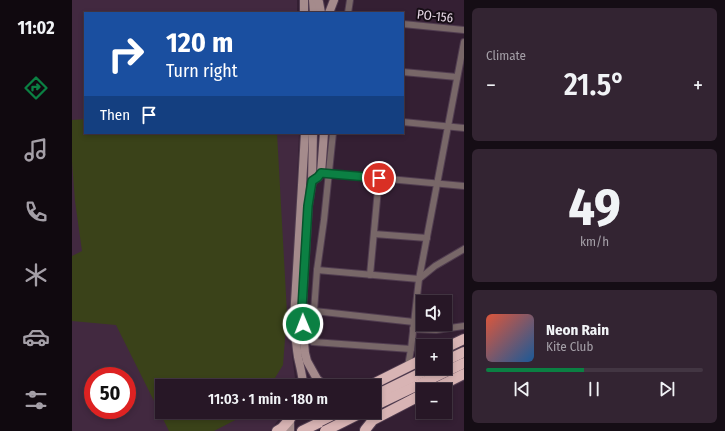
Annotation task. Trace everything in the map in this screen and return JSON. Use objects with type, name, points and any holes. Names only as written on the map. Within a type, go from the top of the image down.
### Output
[{"type":"highway","points":[[452,345],[464,339]]},
{"type":"highway","points":[[452,358],[464,352]]},
{"type":"highway","points":[[381,380],[416,362]]},
{"type":"highway","points":[[452,366],[464,363]]},
{"type":"highway","points":[[446,383],[464,374]]},
{"type":"highway","points":[[381,393],[423,375]]},
{"type":"highway","points":[[381,402],[425,375]]},
{"type":"highway","points":[[365,431],[373,420],[416,398]]},
{"type":"highway","points":[[278,431],[289,419]]},
{"type":"highway","points":[[302,431],[327,419]]},
{"type":"highway","points":[[324,431],[348,419]]},
{"type":"main road","points":[[304,0],[304,12]]},
{"type":"main road","points":[[313,0],[314,12]]},
{"type":"main road","points":[[317,0],[322,12]]},
{"type":"main road","points":[[329,12],[334,0]]},
{"type":"main road","points":[[302,379],[295,336],[294,319],[304,134]]},
{"type":"main road","points":[[314,134],[312,181],[308,206],[302,311],[307,361],[317,379]]},
{"type":"main road","points":[[312,181],[325,173],[324,134]]},
{"type":"main road","points":[[290,431],[291,419]]},
{"type":"main road","points":[[364,419],[365,431]]},
{"type":"street","points":[[348,12],[350,0]]},
{"type":"street","name":"PO-156","points":[[404,24],[464,30]]},
{"type":"street","points":[[408,366],[414,329],[419,279],[448,126],[460,76],[464,42]]},
{"type":"street","points":[[404,72],[460,76]]},
{"type":"street","points":[[404,122],[464,128]]},
{"type":"street","points":[[314,311],[324,220],[325,173],[333,134]]},
{"type":"street","points":[[325,173],[464,186]]},
{"type":"street","points":[[370,275],[379,178]]},
{"type":"street","points":[[374,234],[427,238]]},
{"type":"street","points":[[318,270],[419,279],[435,266],[464,249]]},
{"type":"street","points":[[302,311],[414,322]]},
{"type":"street","points":[[414,329],[436,330],[464,326]]},
{"type":"street","points":[[313,342],[411,350]]},
{"type":"shaded area","points":[[72,0],[297,0],[297,12],[84,12],[84,134],[299,134],[291,329],[295,379],[155,379],[155,419],[279,419],[270,431],[72,431]]},
{"type":"green space","points":[[84,119],[84,134],[277,134],[287,313],[283,365],[274,379],[155,379],[155,403],[116,325],[72,321],[72,256],[82,251],[75,201],[72,162],[72,120]]},
{"type":"green space","points":[[163,419],[237,419],[214,431],[169,431]]},
{"type":"route","points":[[303,324],[302,308],[308,206],[312,181],[321,173],[379,178]]}]
